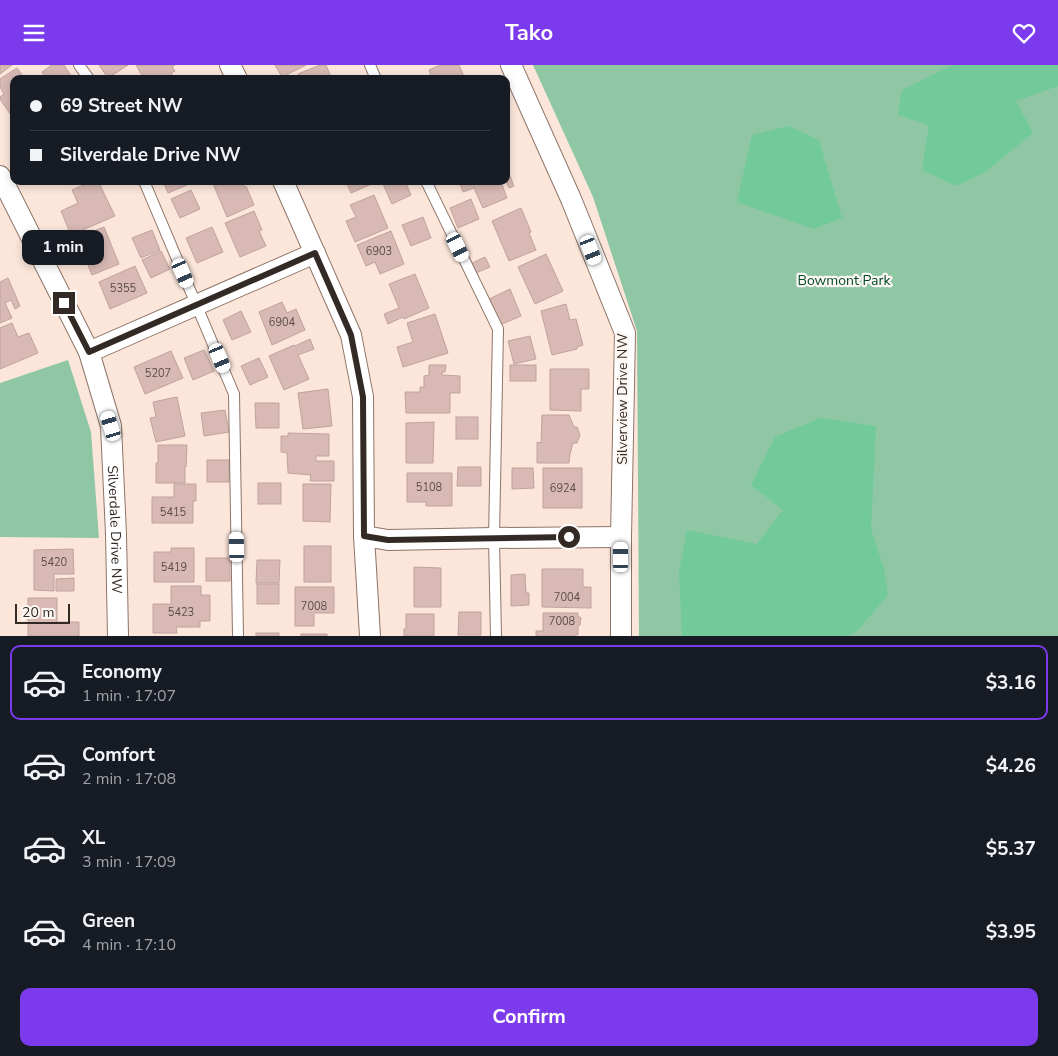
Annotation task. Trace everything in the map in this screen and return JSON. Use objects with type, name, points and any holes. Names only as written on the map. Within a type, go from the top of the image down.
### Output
[{"type":"street","name":"Silverview Drive NW","points":[[511,65],[571,199],[625,333],[621,636]]},
{"type":"street","name":"Silverdale Drive NW","points":[[0,177],[8,189],[89,352],[111,426],[118,636]]},
{"type":"street","points":[[285,185],[351,335],[363,397],[364,536],[370,636]]},
{"type":"street","points":[[89,352],[315,253]]},
{"type":"street","points":[[364,536],[388,540],[494,537],[621,537]]},
{"type":"lane","points":[[146,185],[234,394],[238,636]]},
{"type":"lane","points":[[428,185],[498,329],[494,537],[496,636]]},
{"type":"green space","name":"Bowmont Park","points":[[533,65],[1058,65],[1058,636],[639,636],[637,331],[593,197]]},
{"type":"green space","points":[[952,65],[1058,65],[1058,86],[1016,101],[1033,133],[984,173],[956,186],[922,170],[929,125],[898,115],[902,90]]},
{"type":"green space","points":[[789,126],[819,140],[842,218],[814,229],[737,202],[752,135]]},
{"type":"green space","points":[[68,360],[91,432],[99,538],[0,537],[0,383]]},
{"type":"green space","points":[[820,418],[876,426],[871,529],[884,569],[888,595],[858,630],[848,636],[682,636],[679,572],[687,530],[757,544],[783,510],[751,485],[775,437]]},
{"type":"building","points":[[0,65],[12,65],[0,74]]},
{"type":"building","points":[[52,65],[64,65],[70,75],[44,75],[42,72]]},
{"type":"building","points":[[99,65],[128,65],[113,75],[106,75]]},
{"type":"building","points":[[136,65],[175,65],[172,67],[175,71],[171,73],[172,75],[142,75]]},
{"type":"building","points":[[275,65],[306,65],[286,75],[281,75]]},
{"type":"building","points":[[320,65],[326,65],[330,75],[298,75]]},
{"type":"building","points":[[440,65],[459,65],[463,75],[431,75],[429,70]]},
{"type":"building","points":[[17,68],[22,75],[10,75],[10,114],[0,99],[4,94],[0,87],[0,79]]},
{"type":"building","points":[[510,176],[514,186],[509,188],[508,185],[510,185]]},
{"type":"building","points":[[84,185],[100,185],[115,216],[71,235],[61,211],[78,203],[72,190]]},
{"type":"building","points":[[165,185],[187,185],[168,193]]},
{"type":"building","points":[[214,185],[246,186],[254,205],[227,217]]},
{"type":"building","points":[[348,185],[369,185],[351,193]]},
{"type":"building","points":[[383,185],[407,185],[411,195],[392,204]]},
{"type":"building","points":[[460,185],[502,185],[507,198],[483,208],[474,188],[463,192]]},
{"type":"building","points":[[191,190],[200,209],[180,218],[171,199]]},
{"type":"building","points":[[374,195],[388,228],[355,242],[346,221],[356,217],[350,205]]},
{"type":"building","points":[[471,199],[479,219],[458,228],[450,208]]},
{"type":"building","points":[[521,208],[536,250],[509,261],[492,221]]},
{"type":"building","points":[[254,211],[262,230],[259,231],[266,246],[240,257],[225,223]]},
{"type":"building","points":[[423,217],[431,238],[411,246],[402,225]]},
{"type":"building","points":[[104,227],[119,264],[92,275],[77,238]]},
{"type":"building","points":[[212,227],[223,252],[197,263],[186,238]]},
{"type":"building","points":[[152,230],[160,250],[141,258],[132,238]]},
{"type":"building","points":[[391,231],[404,264],[380,274],[375,262],[366,266],[357,245]]},
{"type":"building","points":[[161,251],[170,269],[151,278],[142,260]]},
{"type":"building","points":[[546,254],[563,291],[535,304],[518,267]]},
{"type":"building","points":[[485,257],[490,267],[476,273],[472,263]]},
{"type":"building","points":[[135,266],[147,293],[110,309],[99,282]]},
{"type":"building","points":[[415,274],[429,308],[388,324],[384,314],[399,308],[389,284]]},
{"type":"building","points":[[8,278],[20,306],[15,309],[11,300],[5,303],[12,318],[0,323],[0,282]]},
{"type":"building","points":[[510,289],[521,316],[500,325],[489,299]]},
{"type":"building","points":[[282,302],[287,313],[296,309],[305,330],[272,345],[259,312]]},
{"type":"building","points":[[566,304],[570,320],[576,319],[583,345],[577,347],[577,349],[552,355],[541,311]]},
{"type":"building","points":[[241,311],[251,332],[232,340],[223,320]]},
{"type":"building","points":[[435,314],[448,353],[403,367],[397,347],[413,342],[407,323]]},
{"type":"building","points":[[12,323],[18,337],[29,333],[38,353],[0,369],[0,328]]},
{"type":"building","points":[[530,336],[536,359],[514,364],[508,341]]},
{"type":"building","points":[[310,339],[314,349],[298,355],[309,379],[284,390],[269,356]]},
{"type":"building","points":[[204,350],[214,371],[193,380],[184,358]]},
{"type":"building","points":[[171,351],[183,378],[145,394],[134,367]]},
{"type":"building","points":[[259,358],[268,377],[250,385],[241,366]]},
{"type":"building","points":[[429,365],[446,365],[445,372],[442,372],[442,375],[460,376],[460,393],[450,393],[450,413],[406,413],[405,392],[420,392],[420,387],[424,387],[424,376],[429,375]]},
{"type":"building","points":[[510,365],[536,365],[536,381],[510,381]]},
{"type":"building","points":[[550,369],[589,369],[589,389],[581,389],[581,411],[550,410]]},
{"type":"building","points":[[328,389],[332,426],[303,429],[298,393]]},
{"type":"building","points":[[177,397],[185,436],[156,442],[150,418],[156,417],[153,402]]},
{"type":"building","points":[[255,403],[279,403],[279,428],[256,428]]},
{"type":"building","points":[[225,410],[229,432],[204,436],[201,413]]},
{"type":"building","points":[[542,415],[569,415],[574,427],[577,427],[580,435],[577,443],[573,443],[569,463],[537,463],[537,442],[541,443]]},
{"type":"building","points":[[456,417],[478,417],[478,439],[456,439]]},
{"type":"building","points":[[434,422],[433,463],[406,463],[406,423]]},
{"type":"building","points":[[288,433],[329,434],[329,456],[316,456],[316,461],[334,461],[334,481],[310,481],[311,475],[288,473],[287,453],[281,452],[281,436],[288,436]]},
{"type":"building","points":[[158,445],[187,445],[185,483],[156,483]]},
{"type":"building","points":[[207,460],[229,460],[229,482],[207,482]]},
{"type":"building","points":[[458,467],[481,467],[481,486],[457,486]]},
{"type":"building","points":[[512,468],[533,468],[534,488],[512,489]]},
{"type":"building","points":[[543,468],[582,468],[582,508],[543,508]]},
{"type":"building","points":[[407,473],[452,473],[452,506],[426,506],[426,502],[407,502]]},
{"type":"building","points":[[258,483],[281,483],[281,504],[258,504]]},
{"type":"building","points":[[174,484],[196,484],[196,501],[193,501],[193,523],[152,523],[152,497],[174,497]]},
{"type":"building","points":[[303,484],[331,484],[330,522],[303,521]]},
{"type":"building","points":[[304,546],[331,546],[331,582],[304,582]]},
{"type":"building","points":[[171,548],[194,548],[194,582],[154,582],[154,552],[171,552]]},
{"type":"building","points":[[73,549],[74,574],[54,574],[54,591],[34,590],[34,550]]},
{"type":"building","points":[[206,558],[230,558],[230,581],[206,581]]},
{"type":"building","points":[[257,560],[280,560],[279,583],[256,583]]},
{"type":"building","points":[[414,567],[441,568],[441,607],[414,607]]},
{"type":"building","points":[[542,569],[583,569],[583,587],[591,587],[591,608],[542,607]]},
{"type":"building","points":[[525,574],[526,593],[529,593],[529,605],[511,606],[511,575]]},
{"type":"building","points":[[74,578],[74,591],[56,591],[56,579]]},
{"type":"building","points":[[257,584],[279,584],[279,604],[257,604]]},
{"type":"building","points":[[171,586],[201,586],[201,595],[210,595],[210,621],[200,621],[200,627],[176,627],[177,633],[153,633],[153,604],[171,604]]},
{"type":"building","points":[[295,587],[334,587],[334,613],[314,613],[314,626],[295,626]]},
{"type":"building","points":[[28,598],[57,598],[57,622],[79,622],[79,636],[28,636]]},
{"type":"building","points":[[459,612],[481,612],[481,635],[458,635]]},
{"type":"building","points":[[543,613],[578,613],[578,616],[581,618],[580,625],[578,626],[578,635],[536,636],[536,631],[543,631]]},
{"type":"building","points":[[406,614],[434,614],[434,636],[404,636]]},
{"type":"building","points":[[256,633],[279,633],[279,636],[256,636]]},
{"type":"building","points":[[301,634],[327,634],[327,636],[301,636]]},
{"type":"route","points":[[64,303],[89,352],[315,253],[351,335],[363,397],[364,536],[388,540],[569,537]]}]
